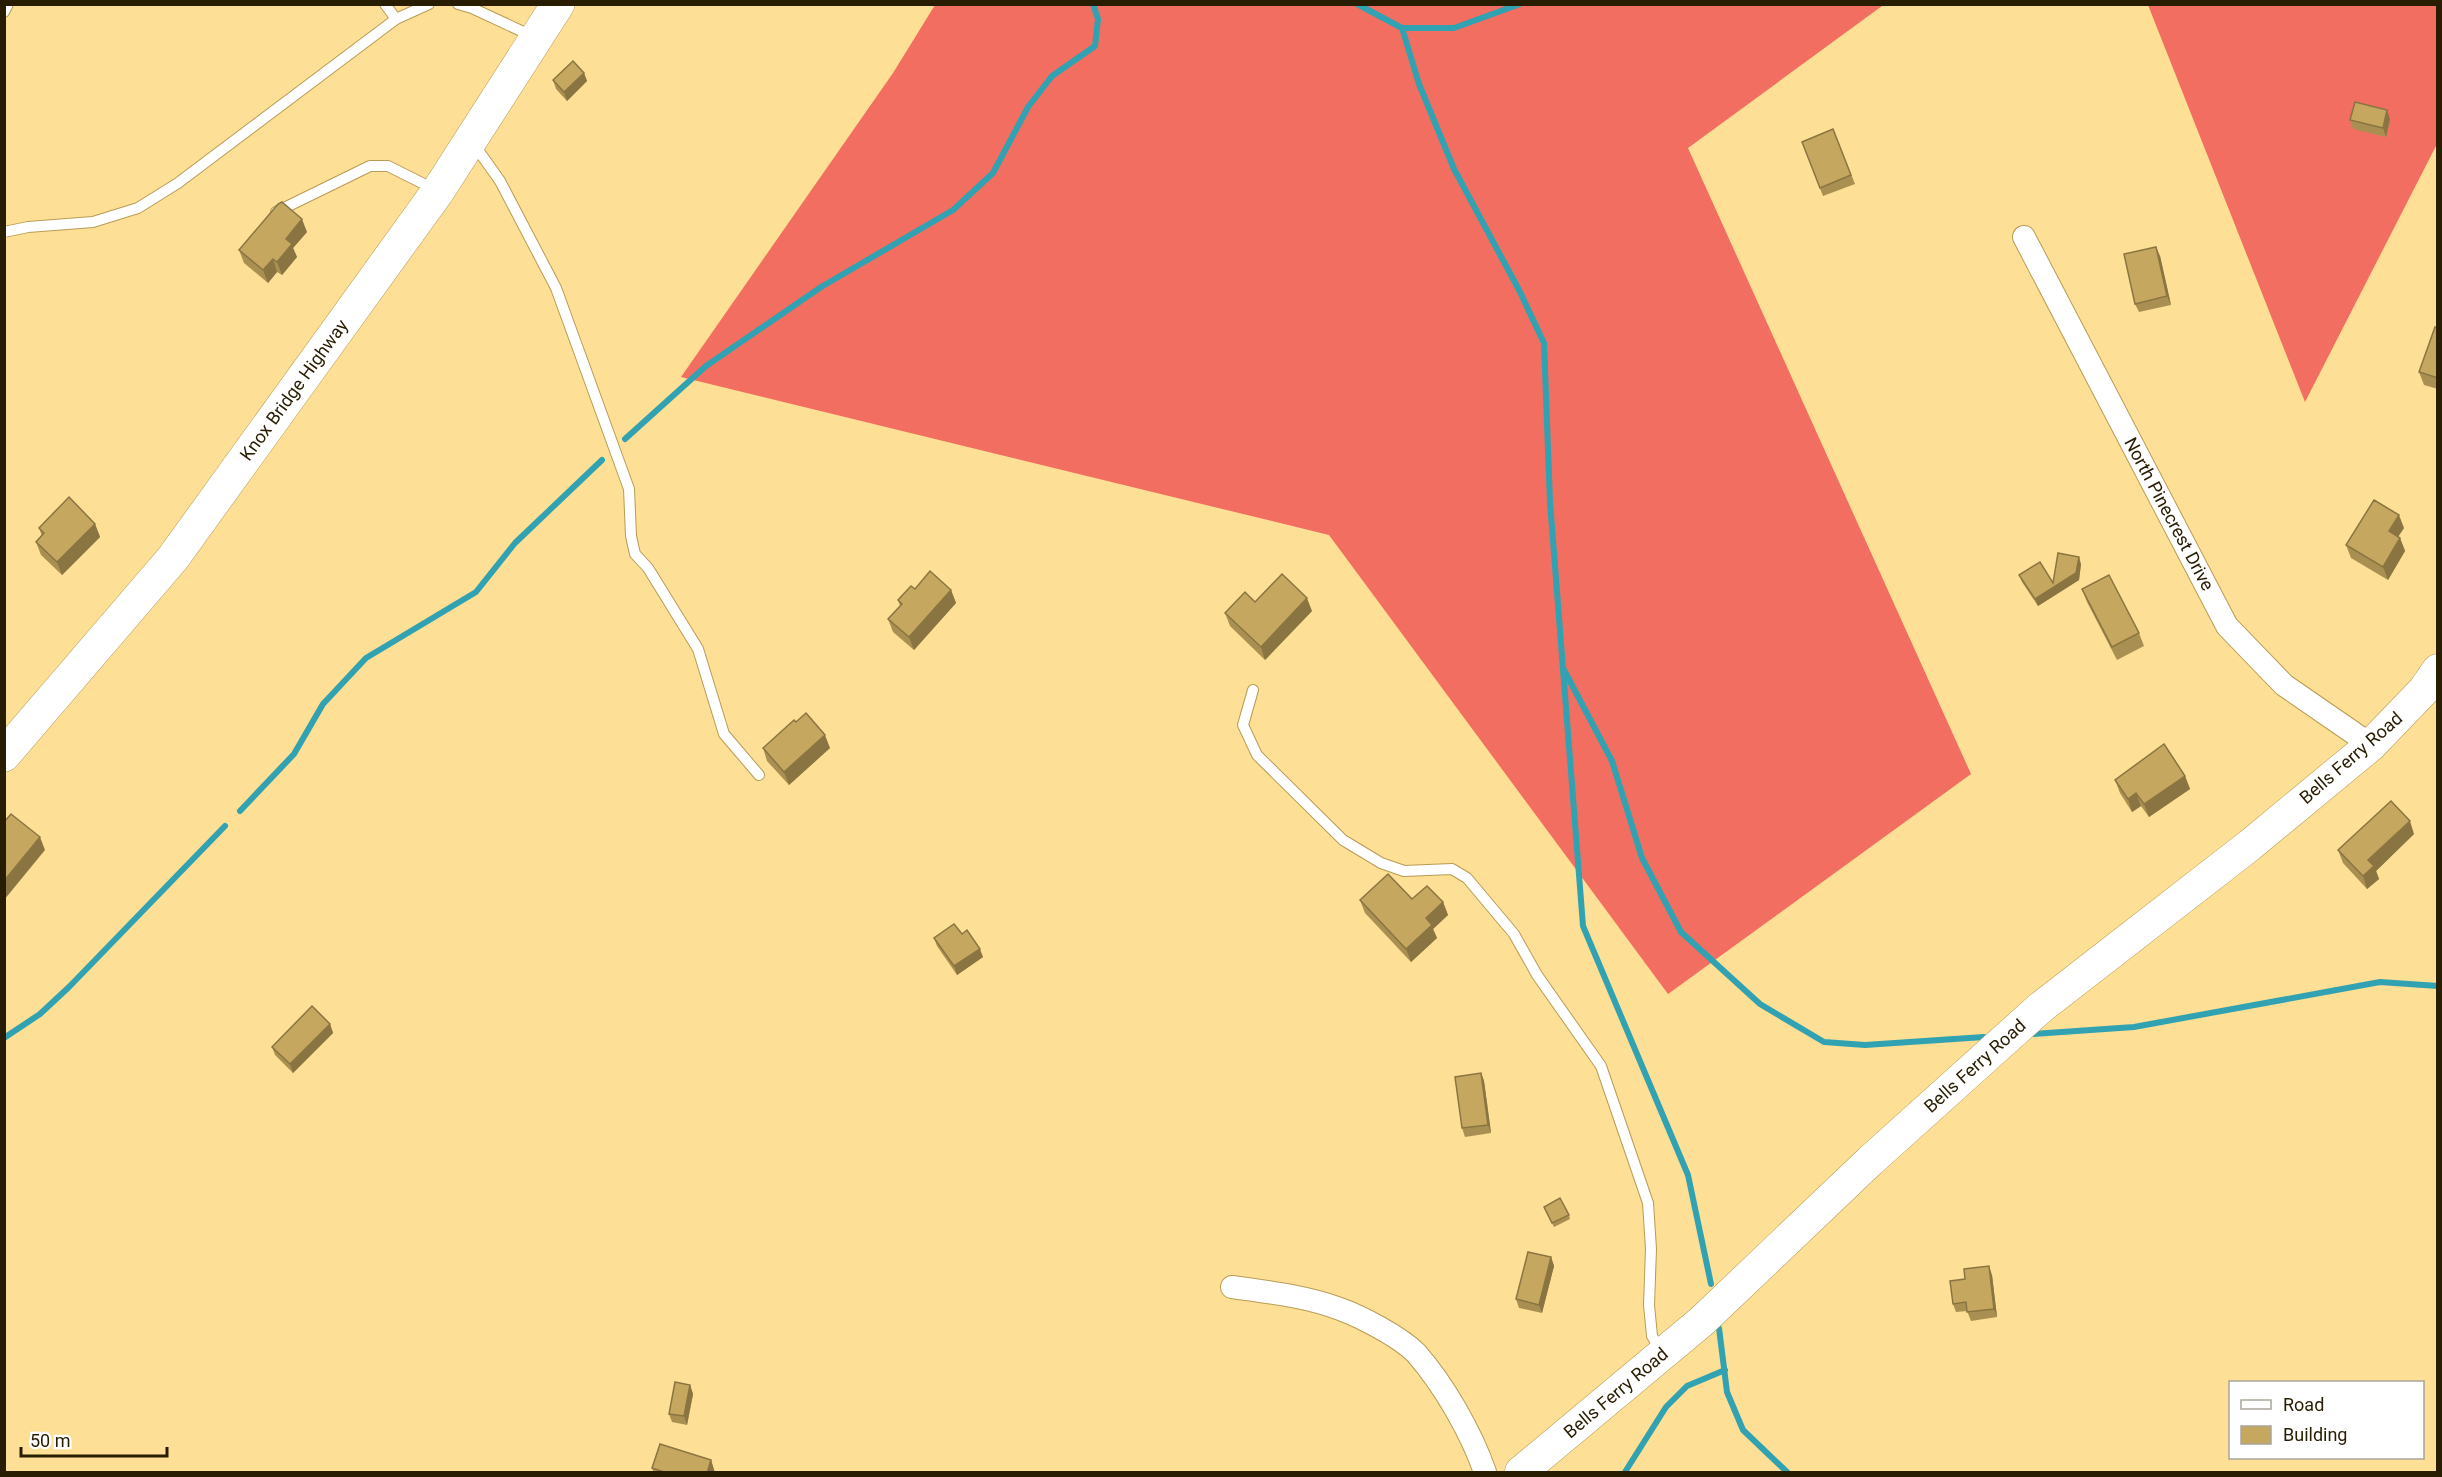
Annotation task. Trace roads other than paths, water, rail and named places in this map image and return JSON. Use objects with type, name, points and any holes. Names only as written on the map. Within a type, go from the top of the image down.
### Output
[{"type":"main road","name":"Knox Bridge Highway","points":[[7,747],[173,558],[438,191],[558,4]]},
{"type":"main road","name":"Bells Ferry Road","points":[[1521,1473],[1733,1293],[1878,1153],[2040,1008],[2250,845],[2371,745],[2424,690],[2438,670]]},
{"type":"street","name":"North Pinecrest Drive","points":[[2024,237],[2227,626],[2284,685],[2371,745]]},
{"type":"street","points":[[1232,1287],[1286,1295],[1339,1309],[1377,1326],[1415,1352],[1454,1406],[1485,1473]]},
{"type":"lane","points":[[4,12],[9,4]]},
{"type":"lane","points":[[385,4],[396,19]]},
{"type":"lane","points":[[4,232],[28,227],[93,222],[138,208],[178,183],[396,19],[429,4]]},
{"type":"lane","points":[[458,4],[472,8],[537,38]]},
{"type":"lane","points":[[471,140],[500,181],[556,288],[629,489],[631,536],[635,554],[648,568],[670,601],[698,649],[724,734],[759,775]]},
{"type":"lane","points":[[269,220],[276,212],[370,166],[388,166],[438,191]]},
{"type":"lane","points":[[1253,690],[1243,725],[1257,754],[1343,840],[1381,863],[1404,871],[1452,870],[1467,878],[1514,934],[1537,975],[1601,1066],[1648,1203],[1651,1249],[1649,1305],[1652,1336],[1663,1354]]},
{"type":"waterway","points":[[625,439],[706,366],[821,287],[953,210],[993,173],[1028,107],[1052,76],[1095,46],[1098,19],[1093,4]]},
{"type":"waterway","points":[[1357,4],[1402,28],[1454,28],[1520,4]]},
{"type":"waterway","points":[[1402,28],[1419,84],[1454,169],[1519,290],[1544,343],[1550,502],[1583,926],[1688,1175],[1711,1284]]},
{"type":"waterway","points":[[240,811],[294,754],[323,704],[366,658],[476,592],[515,543],[602,460]]},
{"type":"waterway","points":[[1563,668],[1612,761],[1642,858],[1681,932],[1760,1004],[1824,1042],[1865,1045],[1984,1037]]},
{"type":"waterway","points":[[4,1038],[40,1014],[69,987],[225,826]]},
{"type":"waterway","points":[[2033,1034],[2134,1027],[2380,982],[2438,986]]},
{"type":"waterway","points":[[1719,1328],[1727,1392],[1743,1430],[1787,1472]]},
{"type":"waterway","points":[[1625,1472],[1666,1407],[1687,1386],[1725,1370]]}]
